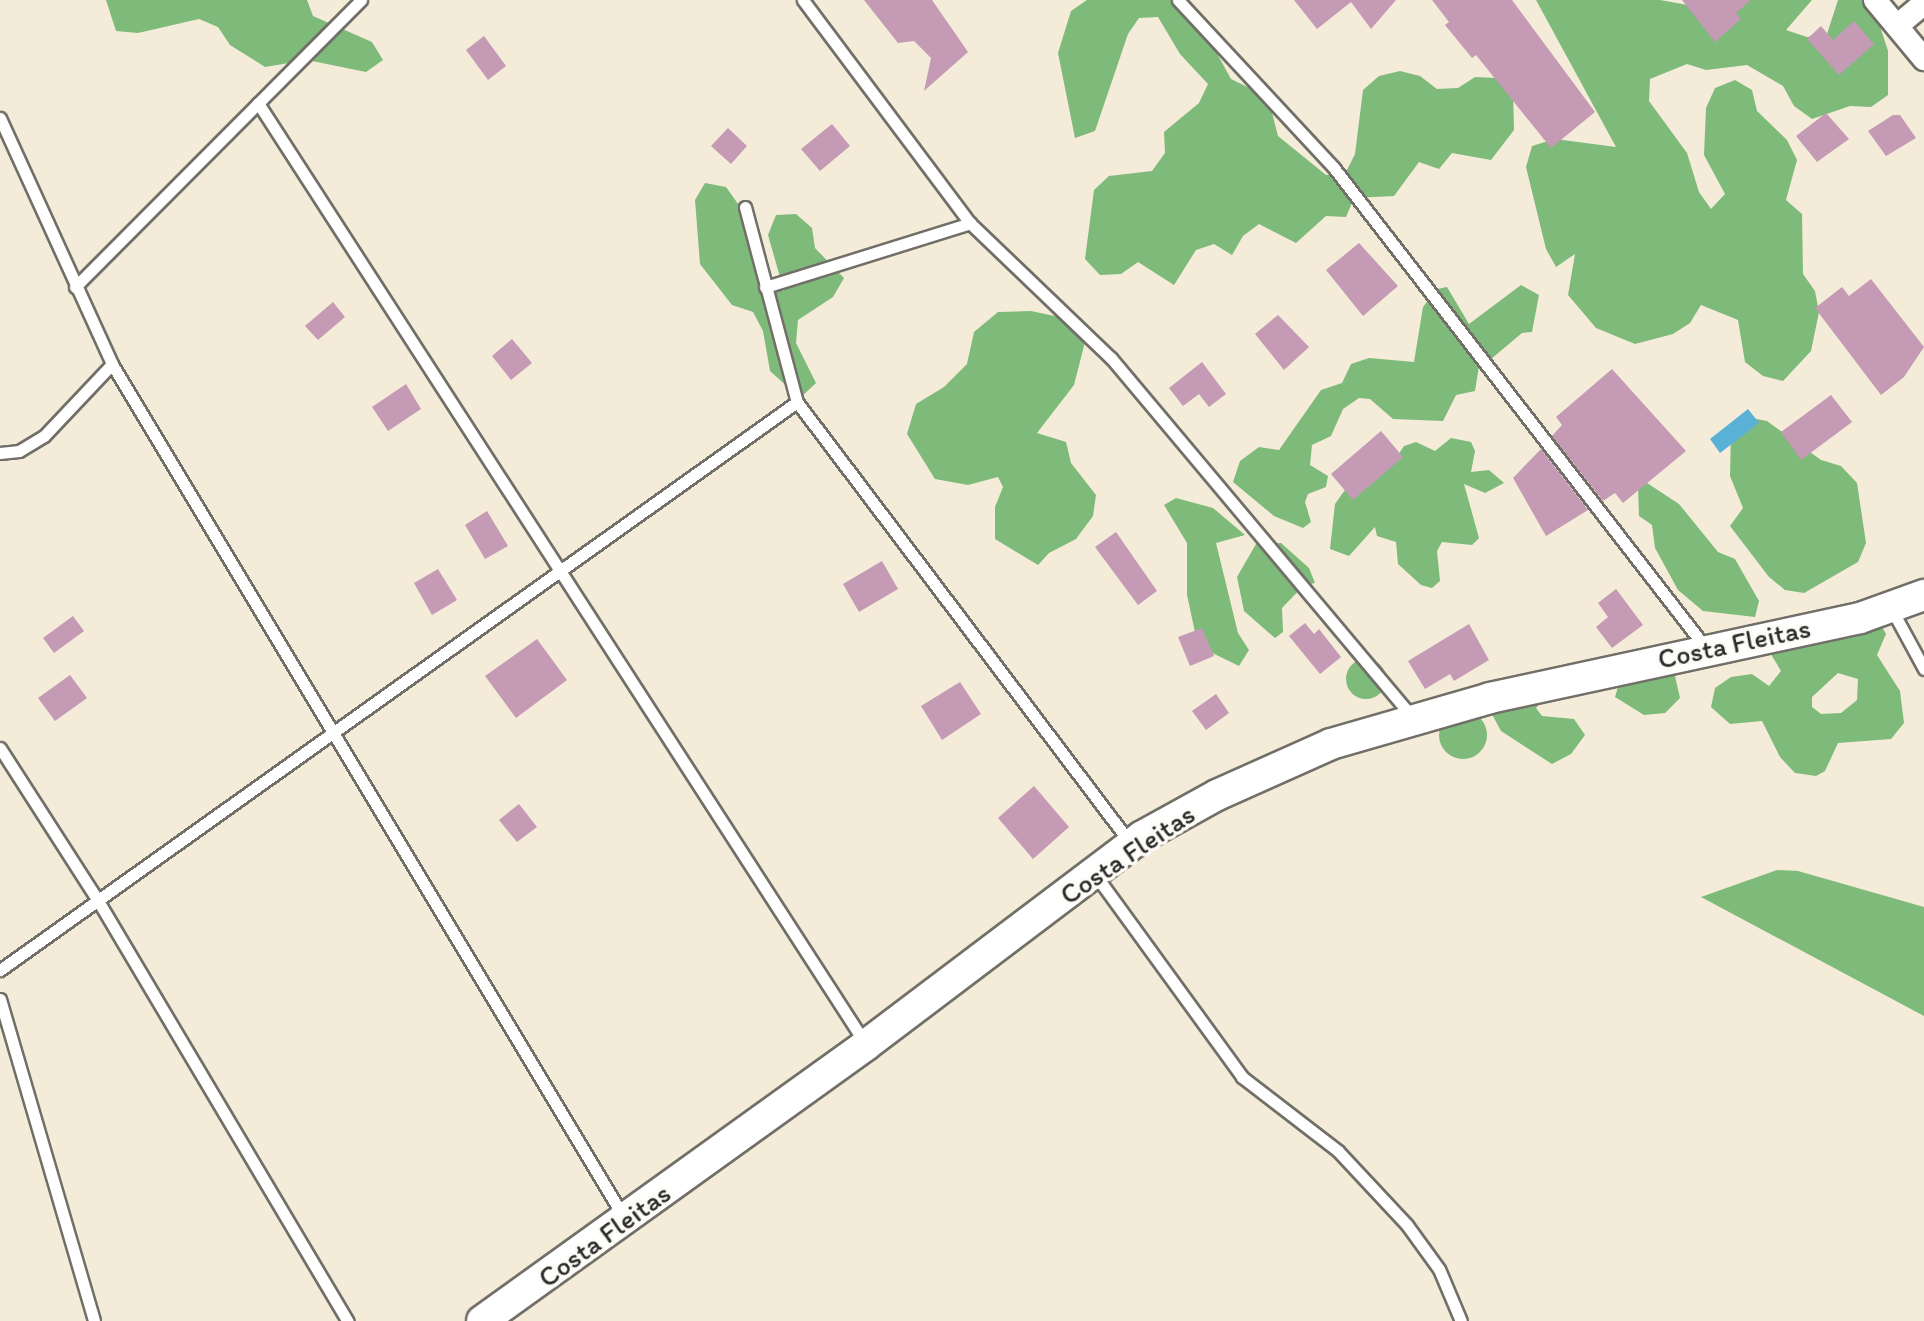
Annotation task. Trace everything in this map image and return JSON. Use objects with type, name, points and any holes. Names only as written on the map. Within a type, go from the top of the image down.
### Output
[{"type":"main road","name":"Costa Fleitas","points":[[482,1321],[866,1045],[1131,845],[1217,795],[1317,750],[1415,720],[1705,648],[1892,610],[1924,595]]},
{"type":"street","points":[[1875,0],[1924,59]]},
{"type":"street","points":[[1897,26],[1924,3]]},
{"type":"lane","points":[[75,287],[361,0]]},
{"type":"lane","points":[[803,0],[970,223],[1111,358],[1415,720]]},
{"type":"lane","points":[[1178,0],[1334,168],[1705,648]]},
{"type":"lane","points":[[258,103],[866,1045]]},
{"type":"lane","points":[[0,118],[112,364],[329,733],[625,1219]]},
{"type":"lane","points":[[745,207],[797,402],[1131,845]]},
{"type":"lane","points":[[765,287],[970,223]]},
{"type":"lane","points":[[0,453],[19,451],[44,436],[112,364]]},
{"type":"lane","points":[[0,970],[558,567],[797,402]]},
{"type":"lane","points":[[1892,610],[1924,669]]},
{"type":"lane","points":[[0,748],[97,899],[348,1321]]},
{"type":"lane","points":[[1094,872],[1242,1077],[1338,1151],[1407,1225],[1439,1269],[1461,1321]]},
{"type":"lane","points":[[0,999],[94,1321]]},
{"type":"green space","points":[[106,0],[307,0],[313,16],[372,42],[383,60],[366,72],[307,60],[265,67],[230,45],[218,27],[199,19],[138,33],[116,31]]},
{"type":"green space","points":[[1087,0],[1172,0],[1191,6],[1231,79],[1268,97],[1278,136],[1326,175],[1346,172],[1355,154],[1363,90],[1379,76],[1400,71],[1420,76],[1437,89],[1458,88],[1475,77],[1496,78],[1513,91],[1514,130],[1491,160],[1452,153],[1439,169],[1419,162],[1394,196],[1354,198],[1346,217],[1326,216],[1296,243],[1259,224],[1243,236],[1232,255],[1214,244],[1196,250],[1174,285],[1138,262],[1121,274],[1100,275],[1085,259],[1094,190],[1109,176],[1152,171],[1165,153],[1164,132],[1199,103],[1208,84],[1180,54],[1158,17],[1139,18],[1128,34],[1095,131],[1075,138],[1058,53],[1071,11]]},
{"type":"green space","points":[[1536,0],[1660,0],[1710,9],[1729,0],[1812,0],[1786,30],[1807,37],[1827,34],[1838,0],[1868,0],[1874,8],[1888,51],[1888,95],[1871,107],[1850,106],[1812,119],[1794,106],[1783,86],[1747,65],[1706,70],[1687,64],[1650,79],[1649,101],[1687,153],[1699,192],[1711,209],[1725,194],[1704,155],[1706,108],[1715,88],[1735,80],[1752,90],[1757,111],[1787,140],[1797,160],[1786,200],[1802,214],[1803,274],[1815,291],[1819,312],[1811,351],[1783,381],[1763,376],[1745,362],[1738,320],[1701,305],[1690,323],[1673,334],[1635,344],[1596,328],[1568,295],[1575,254],[1556,267],[1546,249],[1526,167],[1532,146],[1555,139],[1616,147]]},
{"type":"green space","points":[[705,183],[726,187],[751,222],[755,266],[766,283],[784,291],[768,235],[776,215],[796,214],[812,228],[815,248],[844,278],[833,297],[798,320],[796,343],[816,383],[800,398],[770,371],[763,331],[753,312],[732,305],[700,264],[695,200]]},
{"type":"green space","points":[[1521,285],[1539,295],[1532,332],[1522,333],[1491,359],[1480,360],[1475,391],[1456,395],[1443,421],[1393,419],[1370,399],[1359,398],[1343,409],[1331,436],[1312,445],[1310,465],[1328,476],[1326,487],[1308,494],[1305,502],[1311,522],[1303,528],[1274,516],[1233,482],[1240,461],[1259,447],[1279,450],[1321,390],[1342,383],[1351,364],[1369,358],[1414,362],[1423,307],[1437,289],[1447,287],[1469,324]]},
{"type":"green space","points":[[1031,311],[1064,318],[1082,331],[1085,342],[1074,385],[1037,433],[1066,442],[1071,463],[1096,495],[1093,516],[1076,539],[1049,553],[1038,565],[995,539],[995,507],[1003,487],[998,477],[968,485],[935,479],[907,434],[916,404],[944,387],[967,364],[974,332],[998,312]]},
{"type":"green space","points":[[1746,417],[1767,421],[1821,460],[1841,466],[1857,483],[1866,543],[1858,562],[1804,593],[1785,590],[1769,577],[1730,526],[1743,508],[1730,476],[1731,433]]},
{"type":"green space","points":[[1451,438],[1471,442],[1475,451],[1471,472],[1489,470],[1504,483],[1485,493],[1464,484],[1479,538],[1472,545],[1442,542],[1437,551],[1440,581],[1432,588],[1421,585],[1398,564],[1396,542],[1377,536],[1375,527],[1349,556],[1330,549],[1335,504],[1352,480],[1398,455],[1404,446],[1416,442],[1435,451]]},
{"type":"green space","points":[[1644,481],[1679,504],[1718,552],[1735,559],[1759,601],[1755,617],[1703,611],[1678,590],[1655,548],[1652,525],[1639,516],[1638,487]]},
{"type":"green space","points":[[1176,498],[1213,508],[1245,535],[1216,543],[1238,633],[1249,650],[1239,666],[1198,646],[1187,595],[1187,543],[1164,505]]},
{"type":"green space","points":[[1281,543],[1309,568],[1315,583],[1304,585],[1282,608],[1283,632],[1275,638],[1244,611],[1237,577],[1256,544]]},
{"type":"green space","points":[[1881,625],[1886,634],[1877,655],[1900,691],[1904,723],[1891,739],[1838,743],[1825,771],[1816,776],[1795,773],[1780,757],[1762,721],[1730,724],[1711,707],[1715,688],[1731,677],[1752,674],[1769,686],[1781,671],[1766,646]],"holes":[[[1838,673],[1858,679],[1857,700],[1841,713],[1821,714],[1812,707],[1812,697]]]},
{"type":"green space","points":[[1366,659],[1380,665],[1386,679],[1380,693],[1366,699],[1352,693],[1346,679],[1352,665]]},
{"type":"green space","points":[[1673,667],[1680,698],[1665,713],[1644,715],[1615,697],[1621,677]]},
{"type":"green space","points":[[1543,700],[1536,708],[1542,716],[1574,719],[1585,735],[1571,754],[1552,764],[1501,731],[1487,705]]},
{"type":"green space","points":[[1463,711],[1480,718],[1487,735],[1480,752],[1463,759],[1446,752],[1439,735],[1446,718]]},
{"type":"green space","points":[[1777,870],[1798,871],[1924,907],[1924,1016],[1701,897]]},
{"type":"water","points":[[1748,409],[1759,423],[1720,453],[1710,439]]},
{"type":"building","points":[[864,0],[932,0],[968,52],[924,91],[931,58],[914,41],[898,43]]},
{"type":"building","points":[[1294,0],[1396,0],[1371,29],[1351,2],[1317,29]]},
{"type":"building","points":[[1432,0],[1512,0],[1595,112],[1551,148],[1476,55],[1472,58],[1445,25],[1449,22]]},
{"type":"building","points":[[1682,0],[1751,0],[1736,13],[1741,19],[1715,42]]},
{"type":"building","points":[[1854,21],[1874,44],[1839,75],[1807,39],[1821,26],[1833,40]]},
{"type":"building","points":[[484,36],[506,66],[488,80],[466,50]]},
{"type":"building","points":[[1826,113],[1849,139],[1817,162],[1796,136]]},
{"type":"building","points":[[1893,115],[1900,115],[1916,138],[1886,156],[1868,131]]},
{"type":"building","points":[[832,124],[850,146],[820,171],[801,149]]},
{"type":"building","points":[[728,128],[747,146],[731,164],[711,146]]},
{"type":"building","points":[[1359,243],[1398,286],[1363,316],[1326,270]]},
{"type":"building","points":[[1871,279],[1924,347],[1904,377],[1881,395],[1815,308],[1842,287],[1849,296]]},
{"type":"building","points":[[333,302],[345,317],[318,340],[305,326]]},
{"type":"building","points":[[1278,315],[1309,347],[1284,370],[1255,334]]},
{"type":"building","points":[[512,339],[532,363],[511,380],[492,356]]},
{"type":"building","points":[[1202,362],[1226,394],[1209,407],[1199,394],[1183,406],[1169,388]]},
{"type":"building","points":[[1612,369],[1686,451],[1623,503],[1615,493],[1603,501],[1552,436],[1562,425],[1556,417]]},
{"type":"building","points":[[406,384],[421,409],[388,431],[372,407]]},
{"type":"building","points":[[1831,395],[1852,422],[1801,460],[1781,432]]},
{"type":"building","points":[[1381,431],[1403,457],[1353,500],[1331,474]]},
{"type":"building","points":[[1541,449],[1588,510],[1546,536],[1513,478]]},
{"type":"building","points":[[487,511],[508,546],[485,559],[465,525]]},
{"type":"building","points":[[1116,532],[1157,591],[1138,605],[1095,547]]},
{"type":"building","points":[[882,561],[898,589],[859,612],[843,584]]},
{"type":"building","points":[[438,569],[457,600],[432,615],[414,583]]},
{"type":"building","points":[[1616,589],[1643,625],[1612,648],[1596,627],[1608,617],[1598,603]]},
{"type":"building","points":[[73,616],[84,631],[54,653],[43,638]]},
{"type":"building","points":[[1305,623],[1314,634],[1319,629],[1341,657],[1320,674],[1289,636]]},
{"type":"building","points":[[1469,624],[1489,660],[1454,681],[1450,674],[1425,689],[1408,661]]},
{"type":"building","points":[[1202,628],[1214,656],[1190,666],[1178,637]]},
{"type":"building","points":[[537,639],[567,680],[516,718],[485,676]]},
{"type":"building","points":[[70,675],[87,698],[55,721],[38,698]]},
{"type":"building","points":[[960,682],[981,714],[942,740],[921,706]]},
{"type":"building","points":[[1216,694],[1229,713],[1206,730],[1192,711]]},
{"type":"building","points":[[1034,786],[1069,827],[1033,859],[998,818]]},
{"type":"building","points":[[519,804],[537,827],[517,842],[499,820]]}]
